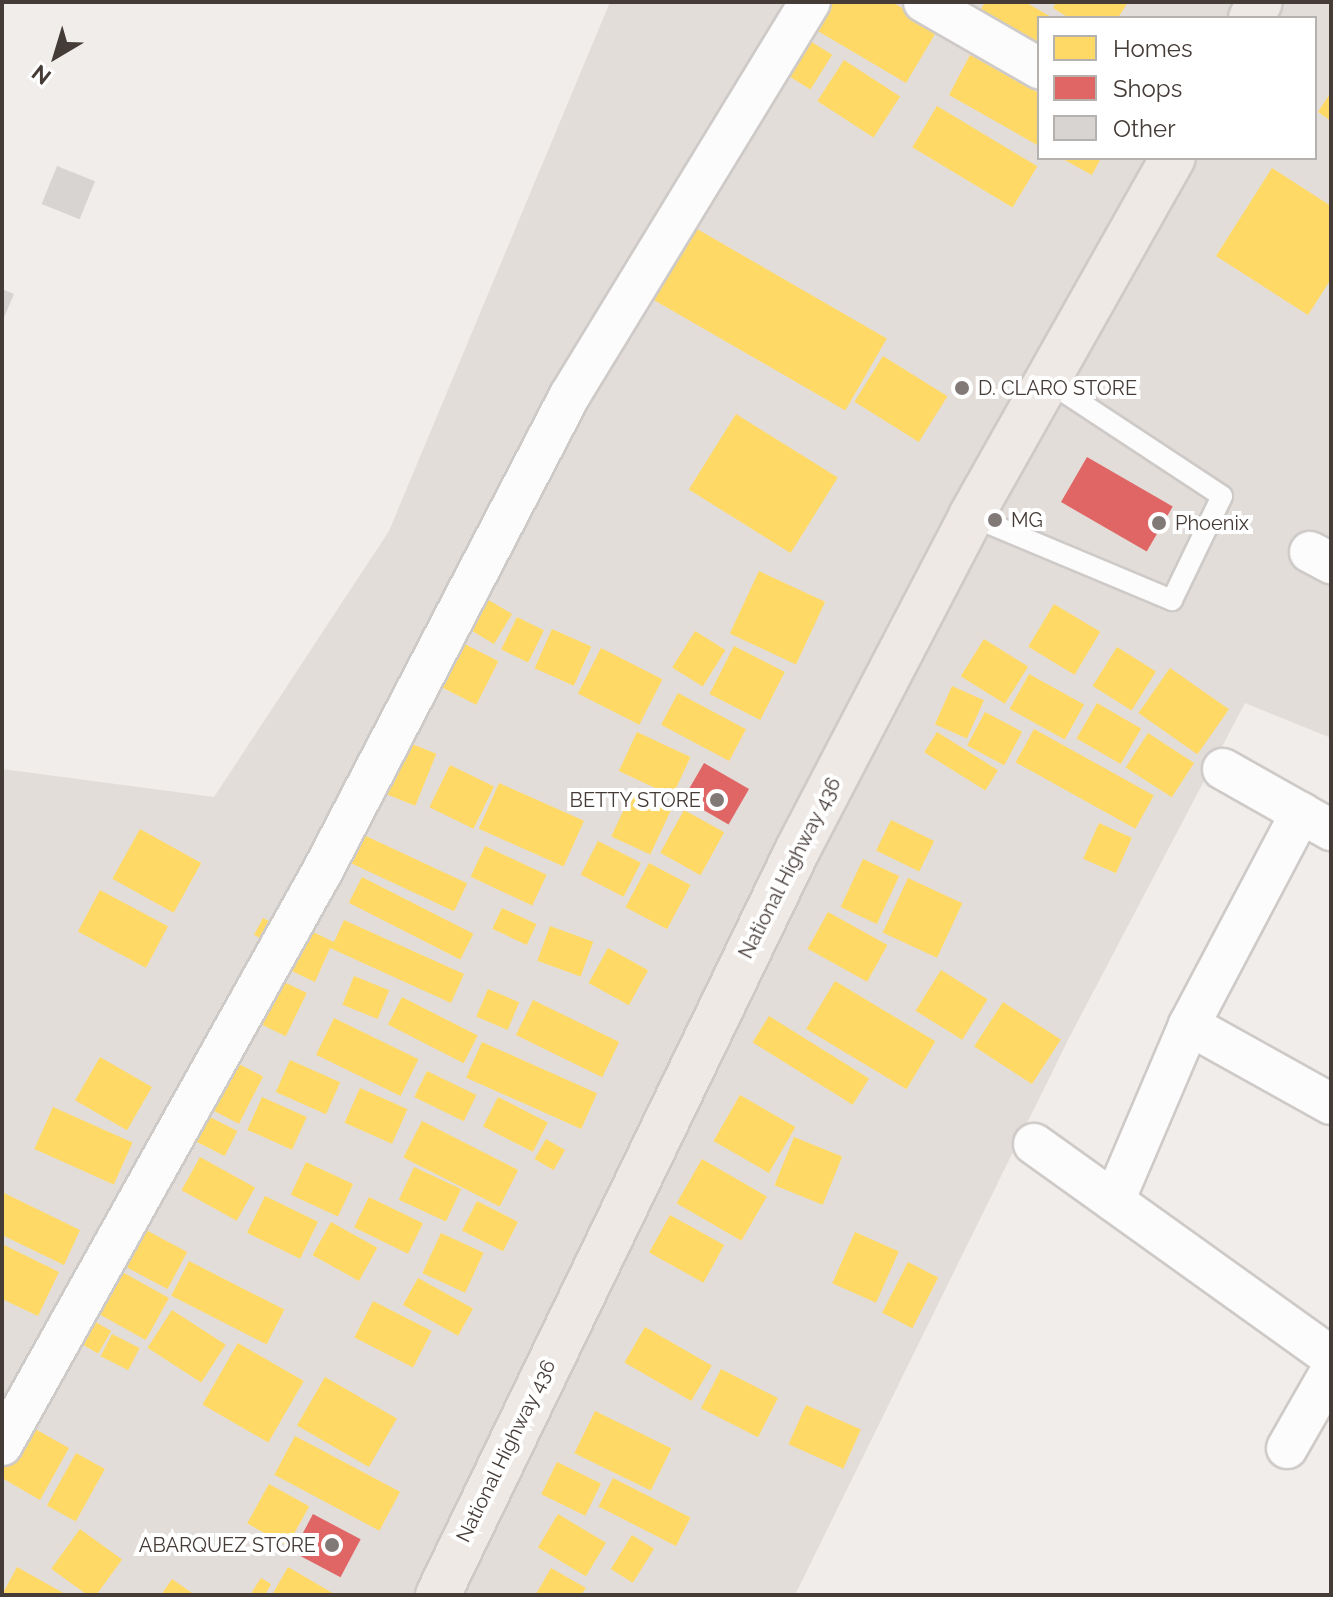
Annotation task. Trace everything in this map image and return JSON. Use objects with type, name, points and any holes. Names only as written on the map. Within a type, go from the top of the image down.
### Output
[{"type":"main road","name":"National Highway 436","points":[[438,1595],[798,849],[971,516],[1172,160]]},
{"type":"street","points":[[2,1445],[323,870],[570,395],[810,2]]},
{"type":"street","points":[[924,2],[1037,67]]},
{"type":"street","points":[[1114,1201],[1189,1025],[1316,822],[1223,769]]},
{"type":"street","points":[[1189,1025],[1331,1104]]},
{"type":"street","points":[[1034,1144],[1331,1357]]},
{"type":"street","points":[[1287,1448],[1331,1371]]},
{"type":"lane","points":[[971,516],[1172,600],[1222,496],[1049,382]]},
{"type":"shaded area","points":[[610,2],[1331,2],[1331,738],[1245,703],[1069,1038],[795,1595],[2,1595],[2,769],[214,797],[389,531]]},
{"type":"building: Homes","points":[[819,2],[892,2],[938,29],[906,83],[806,24]]},
{"type":"building: Homes","points":[[985,2],[1025,2],[1050,16],[1037,16],[1037,54],[976,18]]},
{"type":"building: Homes","points":[[1056,2],[1128,2],[1119,16],[1066,16],[1053,8]]},
{"type":"building: Homes","points":[[794,31],[832,55],[810,90],[772,66]]},
{"type":"building: Homes","points":[[970,55],[1037,92],[1037,145],[949,95]]},
{"type":"building: Homes","points":[[844,60],[900,96],[874,138],[817,101]]},
{"type":"building: Homes","points":[[1331,92],[1331,121],[1318,112]]},
{"type":"building: Homes","points":[[937,106],[1037,166],[1013,207],[912,147]]},
{"type":"building: Homes","points":[[1065,160],[1100,160],[1092,175]]},
{"type":"building: Homes","points":[[1272,168],[1331,206],[1331,279],[1308,315],[1216,256]]},
{"type":"building: Homes","points":[[685,222],[887,338],[845,410],[644,294]]},
{"type":"building: Homes","points":[[883,356],[947,396],[919,442],[854,402]]},
{"type":"building: Homes","points":[[736,414],[838,478],[791,553],[689,489]]},
{"type":"building: Homes","points":[[759,571],[825,602],[796,664],[730,634]]},
{"type":"building: Homes","points":[[482,596],[512,614],[494,644],[464,626]]},
{"type":"building: Homes","points":[[1054,604],[1100,632],[1075,675],[1028,647]]},
{"type":"building: Homes","points":[[517,617],[544,630],[528,663],[501,649]]},
{"type":"building: Homes","points":[[552,629],[591,646],[574,686],[535,668]]},
{"type":"building: Homes","points":[[695,631],[726,650],[703,687],[672,667]]},
{"type":"building: Homes","points":[[453,638],[498,661],[476,705],[431,682]]},
{"type":"building: Homes","points":[[984,639],[1028,667],[1005,704],[961,676]]},
{"type":"building: Homes","points":[[734,646],[785,672],[760,720],[709,694]]},
{"type":"building: Homes","points":[[1117,647],[1156,671],[1132,710],[1093,686]]},
{"type":"building: Homes","points":[[601,648],[662,679],[639,725],[578,693]]},
{"type":"building: Homes","points":[[1170,668],[1229,709],[1197,754],[1138,713]]},
{"type":"building: Homes","points":[[1029,674],[1084,705],[1065,740],[1010,709]]},
{"type":"building: Homes","points":[[952,686],[984,700],[967,739],[935,724]]},
{"type":"building: Homes","points":[[678,693],[746,729],[729,761],[661,725]]},
{"type":"building: Homes","points":[[1097,703],[1141,728],[1121,764],[1076,739]]},
{"type":"building: Homes","points":[[985,712],[1022,732],[1004,765],[967,746]]},
{"type":"building: Homes","points":[[1034,729],[1154,795],[1135,829],[1016,762]]},
{"type":"building: Homes","points":[[637,732],[690,757],[672,796],[619,771]]},
{"type":"building: Homes","points":[[937,732],[998,770],[985,791],[924,752]]},
{"type":"building: Homes","points":[[1148,733],[1194,763],[1172,797],[1126,767]]},
{"type":"building: Homes","points":[[402,740],[436,754],[415,806],[381,792]]},
{"type":"building: Homes","points":[[450,765],[494,786],[473,829],[429,807]]},
{"type":"building: Homes","points":[[499,783],[584,821],[564,867],[479,829]]},
{"type":"building: Homes","points":[[632,792],[671,810],[650,855],[611,836]]},
{"type":"building: Homes","points":[[684,810],[724,832],[700,875],[660,853]]},
{"type":"building: Homes","points":[[891,820],[934,841],[919,872],[876,851]]},
{"type":"building: Homes","points":[[1099,823],[1132,838],[1116,873],[1083,859]]},
{"type":"building: Homes","points":[[140,829],[201,863],[174,913],[112,879]]},
{"type":"building: Homes","points":[[353,830],[467,883],[454,911],[340,858]]},
{"type":"building: Homes","points":[[598,841],[641,863],[624,897],[581,875]]},
{"type":"building: Homes","points":[[485,846],[547,875],[532,906],[471,877]]},
{"type":"building: Homes","points":[[863,859],[899,876],[877,924],[841,907]]},
{"type":"building: Homes","points":[[649,863],[690,885],[667,929],[626,907]]},
{"type":"building: Homes","points":[[362,877],[473,934],[460,960],[349,903]]},
{"type":"building: Homes","points":[[908,878],[962,903],[937,958],[883,932]]},
{"type":"building: Homes","points":[[100,890],[168,926],[146,968],[78,931]]},
{"type":"building: Homes","points":[[502,908],[536,924],[527,945],[492,929]]},
{"type":"building: Homes","points":[[828,912],[887,945],[867,982],[808,949]]},
{"type":"building: Homes","points":[[263,918],[278,926],[269,943],[254,935]]},
{"type":"building: Homes","points":[[344,920],[464,974],[451,1003],[330,948],[315,982],[277,964],[296,924],[334,942]]},
{"type":"building: Homes","points":[[550,926],[593,942],[581,977],[537,961]]},
{"type":"building: Homes","points":[[608,948],[648,970],[629,1005],[589,983]]},
{"type":"building: Homes","points":[[941,970],[988,999],[962,1040],[916,1011]]},
{"type":"building: Homes","points":[[354,976],[389,990],[378,1019],[342,1005]]},
{"type":"building: Homes","points":[[278,979],[307,993],[286,1036],[257,1022]]},
{"type":"building: Homes","points":[[835,981],[935,1041],[906,1089],[806,1029]]},
{"type":"building: Homes","points":[[488,989],[519,1002],[508,1030],[476,1017]]},
{"type":"building: Homes","points":[[402,997],[478,1036],[464,1063],[388,1025]]},
{"type":"building: Homes","points":[[533,1000],[619,1042],[602,1077],[516,1035]]},
{"type":"building: Homes","points":[[1003,1002],[1061,1040],[1032,1084],[974,1046]]},
{"type":"building: Homes","points":[[769,1016],[869,1079],[853,1105],[753,1042]]},
{"type":"building: Homes","points":[[334,1018],[418,1059],[401,1096],[316,1055]]},
{"type":"building: Homes","points":[[482,1042],[597,1093],[581,1129],[466,1078]]},
{"type":"building: Homes","points":[[223,1056],[263,1076],[239,1124],[199,1103]]},
{"type":"building: Homes","points":[[100,1057],[152,1087],[127,1130],[75,1100]]},
{"type":"building: Homes","points":[[290,1060],[340,1082],[326,1114],[276,1092]]},
{"type":"building: Homes","points":[[427,1071],[476,1095],[464,1121],[414,1097]]},
{"type":"building: Homes","points":[[360,1088],[408,1109],[392,1144],[345,1123]]},
{"type":"building: Homes","points":[[740,1095],[795,1127],[769,1173],[714,1141]]},
{"type":"building: Homes","points":[[262,1097],[307,1117],[292,1150],[247,1130]]},
{"type":"building: Homes","points":[[498,1097],[548,1122],[533,1152],[483,1126]]},
{"type":"building: Homes","points":[[53,1107],[132,1142],[114,1184],[34,1149]]},
{"type":"building: Homes","points":[[200,1112],[237,1131],[225,1156],[187,1137]]},
{"type":"building: Homes","points":[[422,1121],[518,1170],[500,1207],[403,1158]]},
{"type":"building: Homes","points":[[794,1137],[842,1156],[823,1205],[775,1185]]},
{"type":"building: Homes","points":[[546,1139],[565,1150],[554,1170],[534,1159]]},
{"type":"building: Homes","points":[[200,1157],[255,1188],[237,1221],[182,1190]]},
{"type":"building: Homes","points":[[702,1159],[767,1196],[741,1241],[676,1203]]},
{"type":"building: Homes","points":[[306,1162],[353,1184],[338,1217],[291,1195]]},
{"type":"building: Homes","points":[[414,1167],[461,1189],[446,1222],[399,1200]]},
{"type":"building: Homes","points":[[2,1192],[80,1230],[64,1265],[2,1235]]},
{"type":"building: Homes","points":[[265,1196],[318,1222],[300,1259],[247,1233]]},
{"type":"building: Homes","points":[[369,1197],[423,1223],[408,1254],[354,1228]]},
{"type":"building: Homes","points":[[477,1201],[518,1222],[503,1251],[462,1230]]},
{"type":"building: Homes","points":[[670,1215],[724,1245],[703,1283],[649,1253]]},
{"type":"building: Homes","points":[[129,1221],[187,1252],[168,1289],[109,1258]]},
{"type":"building: Homes","points":[[331,1222],[377,1248],[359,1281],[313,1255]]},
{"type":"building: Homes","points":[[855,1232],[899,1252],[876,1303],[832,1283]]},
{"type":"building: Homes","points":[[441,1233],[484,1253],[465,1293],[422,1273]]},
{"type":"building: Homes","points":[[2,1244],[59,1272],[38,1316],[2,1299]]},
{"type":"building: Homes","points":[[189,1261],[284,1310],[267,1344],[171,1296]]},
{"type":"building: Homes","points":[[908,1262],[938,1277],[912,1328],[882,1313]]},
{"type":"building: Homes","points":[[106,1263],[169,1298],[146,1340],[83,1305]]},
{"type":"building: Homes","points":[[418,1278],[473,1309],[458,1336],[403,1305]]},
{"type":"building: Homes","points":[[373,1301],[432,1331],[413,1367],[354,1338]]},
{"type":"building: Homes","points":[[172,1310],[226,1345],[201,1383],[147,1348]]},
{"type":"building: Homes","points":[[80,1313],[111,1331],[98,1354],[67,1336]]},
{"type":"building: Homes","points":[[645,1327],[712,1366],[691,1401],[624,1363]]},
{"type":"building: Homes","points":[[112,1334],[140,1348],[128,1370],[101,1356]]},
{"type":"building: Homes","points":[[238,1343],[304,1381],[268,1442],[202,1404]]},
{"type":"building: Homes","points":[[721,1369],[778,1398],[758,1437],[701,1408]]},
{"type":"building: Homes","points":[[325,1377],[397,1418],[369,1467],[297,1425]]},
{"type":"building: Homes","points":[[806,1405],[861,1429],[843,1469],[789,1444]]},
{"type":"building: Homes","points":[[595,1411],[671,1448],[651,1491],[574,1453]]},
{"type":"building: Homes","points":[[19,1420],[69,1448],[40,1500],[2,1478],[2,1451]]},
{"type":"building: Homes","points":[[295,1436],[400,1492],[379,1531],[274,1475]]},
{"type":"building: Homes","points":[[76,1453],[105,1469],[76,1521],[47,1505]]},
{"type":"building: Homes","points":[[557,1462],[601,1483],[585,1516],[541,1494]]},
{"type":"building: Homes","points":[[613,1478],[691,1517],[676,1546],[598,1507]]},
{"type":"building: Homes","points":[[269,1484],[309,1506],[287,1546],[247,1523]]},
{"type":"building: Homes","points":[[558,1514],[606,1543],[586,1576],[538,1547]]},
{"type":"building: Homes","points":[[80,1529],[122,1560],[96,1595],[87,1595],[51,1569]]},
{"type":"building: Homes","points":[[632,1535],[654,1549],[633,1583],[611,1569]]},
{"type":"building: Homes","points":[[17,1567],[67,1595],[2,1595]]},
{"type":"building: Homes","points":[[288,1567],[336,1595],[272,1595]]},
{"type":"building: Homes","points":[[551,1568],[586,1588],[581,1595],[536,1594]]},
{"type":"building: Homes","points":[[261,1578],[271,1584],[265,1595],[250,1595]]},
{"type":"building: Homes","points":[[172,1579],[195,1595],[161,1595]]},
{"type":"building: Shops","points":[[1087,457],[1173,506],[1147,552],[1061,502]]},
{"type":"building: Shops","points":[[704,763],[749,789],[729,825],[684,799]]},
{"type":"building: Shops","points":[[313,1514],[361,1539],[340,1577],[293,1552]]},
{"type":"building: Other","points":[[57,166],[95,181],[80,219],[42,204]]},
{"type":"building: Other","points":[[2,289],[14,294],[2,322]]},
{"type":"place","name":"D. CLARO STORE","points":[[962,388]]},
{"type":"place","name":"MG","points":[[995,520]]},
{"type":"place","name":"Phoenix","points":[[1159,523]]},
{"type":"place","name":"BETTY STORE","points":[[717,800]]},
{"type":"place","name":"ABARQUEZ STORE","points":[[332,1545]]}]
